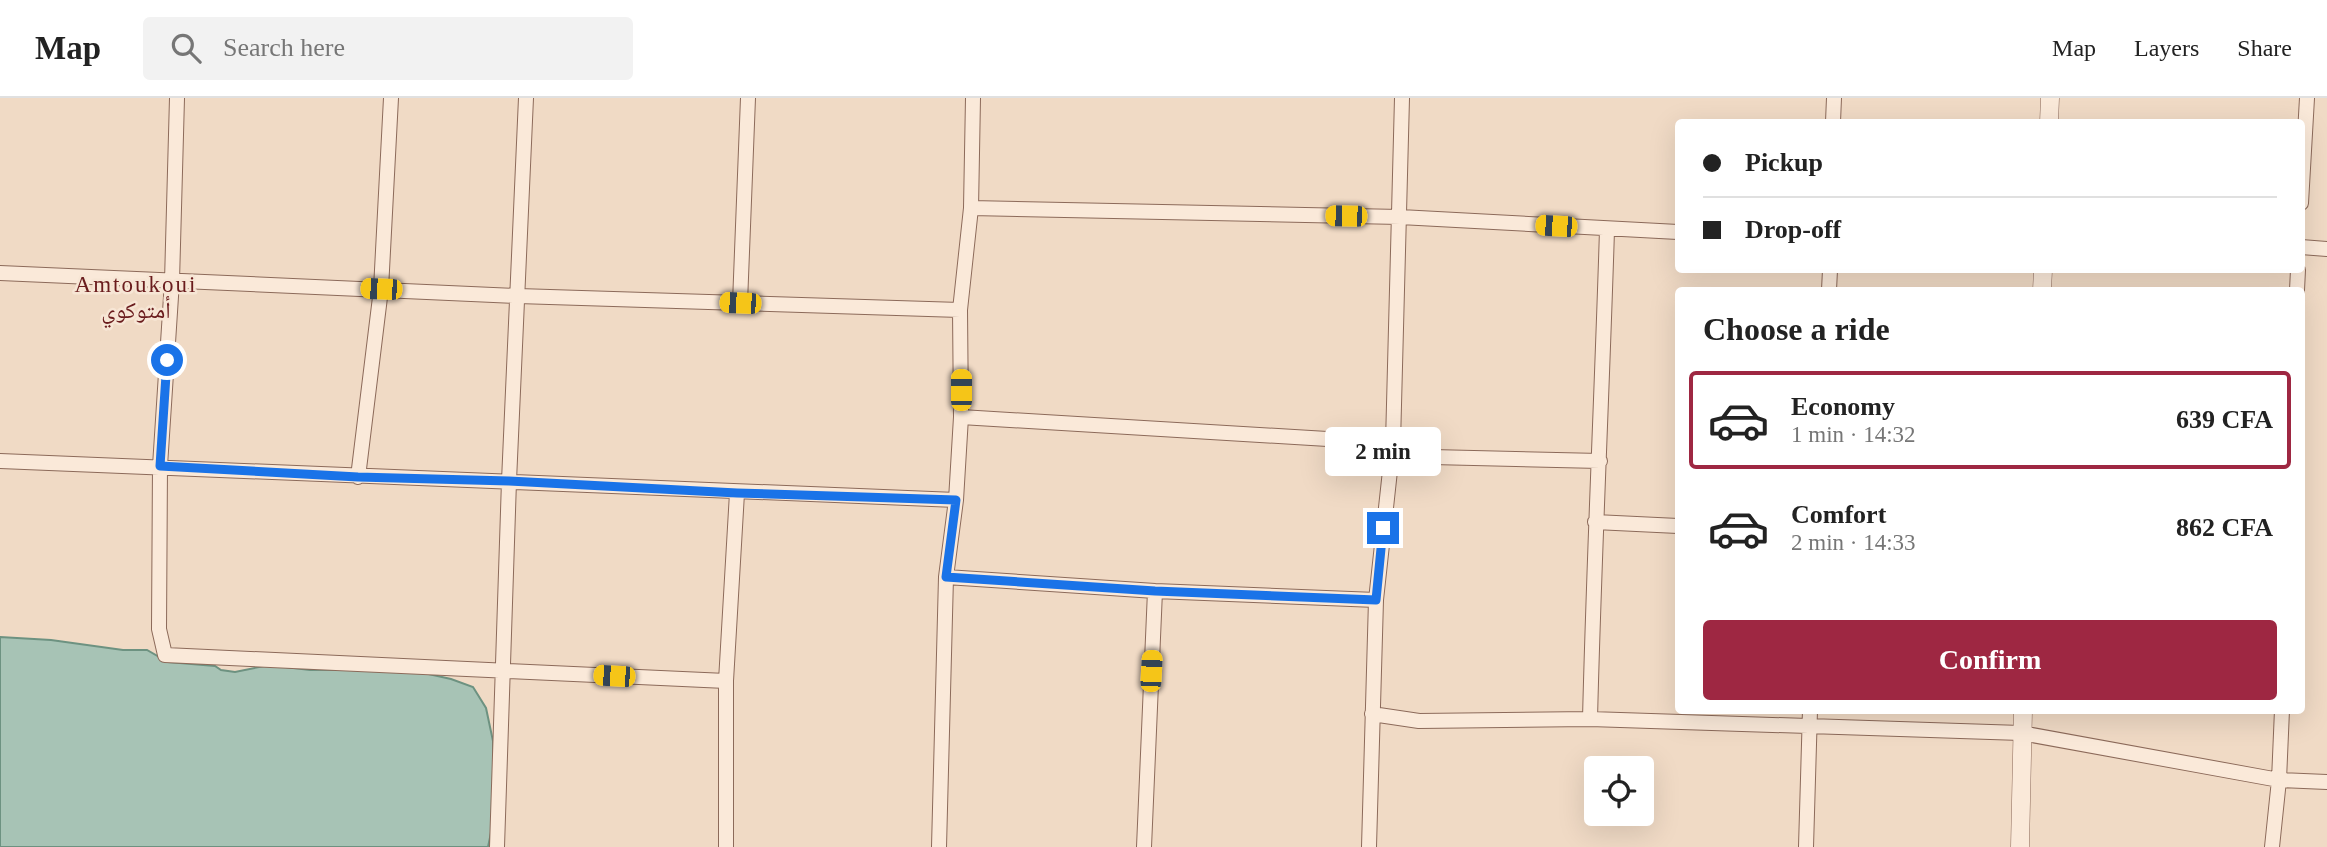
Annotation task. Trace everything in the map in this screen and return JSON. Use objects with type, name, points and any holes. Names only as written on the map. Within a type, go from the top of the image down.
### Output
[{"type":"street","points":[[177,98],[172,281],[160,466],[159,629],[164,655],[726,681]]},
{"type":"street","points":[[358,477],[381,289],[391,98]]},
{"type":"street","points":[[497,847],[509,481],[526,98]]},
{"type":"street","points":[[740,303],[748,98]]},
{"type":"street","points":[[939,847],[946,577],[956,500],[961,417],[961,310],[971,208],[973,98]]},
{"type":"street","points":[[1369,847],[1376,600],[1391,449],[1402,98]]},
{"type":"street","points":[[1833,119],[1834,98]]},
{"type":"street","points":[[2049,119],[2050,98]]},
{"type":"street","points":[[2305,133],[2307,98]]},
{"type":"street","points":[[971,208],[1400,217],[1675,232]]},
{"type":"street","points":[[1590,719],[1607,230]]},
{"type":"street","points":[[2305,247],[2327,248]]},
{"type":"street","points":[[0,273],[518,296],[961,310]]},
{"type":"street","points":[[961,417],[1391,449],[1600,461]]},
{"type":"street","points":[[0,461],[956,500]]},
{"type":"street","points":[[726,847],[726,681],[737,493]]},
{"type":"street","points":[[1595,522],[1675,526]]},
{"type":"street","points":[[946,577],[1155,591],[1376,600]]},
{"type":"street","points":[[1144,847],[1155,591]]},
{"type":"street","points":[[1806,847],[1810,714]]},
{"type":"street","points":[[2020,847],[2022,714]]},
{"type":"street","points":[[2272,847],[2282,714]]},
{"type":"street","points":[[1373,715],[1419,721],[1590,719],[2021,733],[2279,780],[2327,782]]},
{"type":"shaded area","points":[[0,637],[51,640],[123,650],[147,650],[168,662],[215,666],[221,670],[235,672],[269,665],[310,670],[406,669],[473,687],[486,708],[493,741],[495,814],[488,847],[0,847]]},
{"type":"district","name":"Amtoukoui أمتوكوي","points":[[136,297]]},
{"type":"route","points":[[167,360],[160,466],[358,477],[956,500],[946,577],[1155,591],[1376,600],[1383,528]]}]
